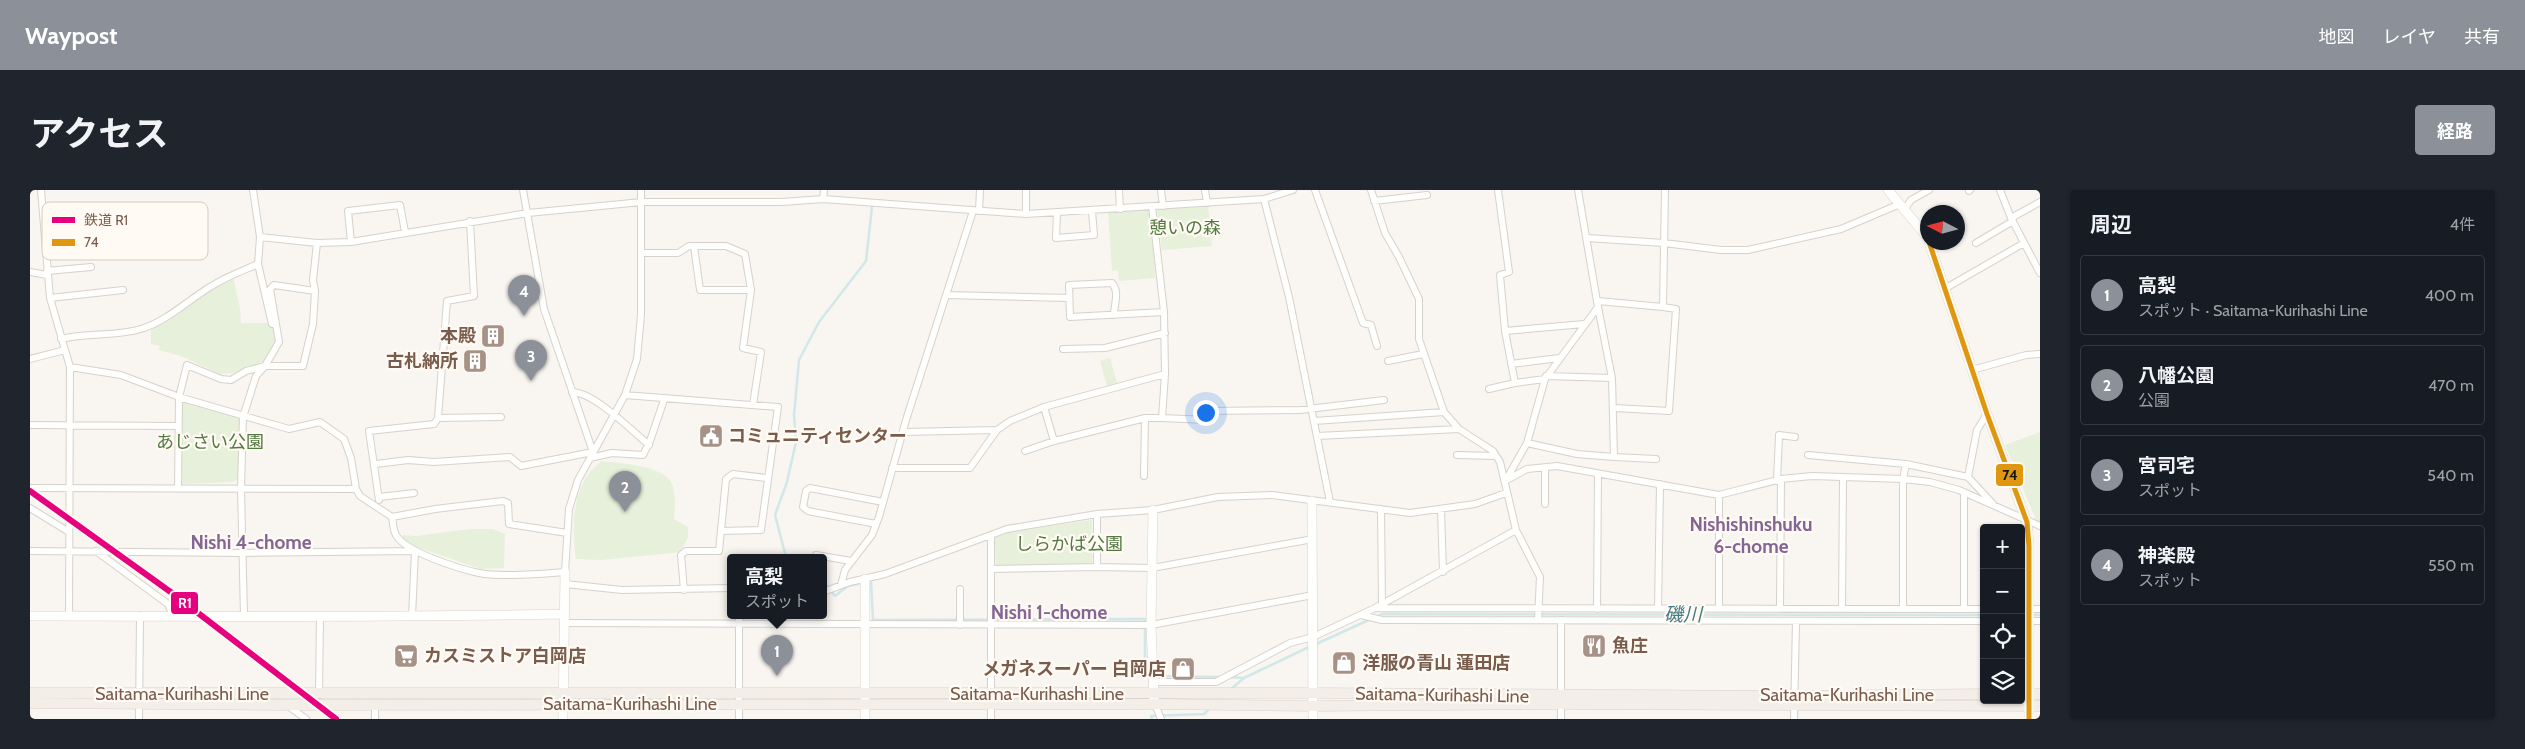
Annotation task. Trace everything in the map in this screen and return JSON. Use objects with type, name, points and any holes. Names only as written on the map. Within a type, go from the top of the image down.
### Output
[{"type":"main road","name":"Saitama-Kurihashi Line","points":[[30,693],[287,705],[376,705],[565,698]]},
{"type":"main road","name":"Saitama-Kurihashi Line","points":[[739,699],[865,694],[991,694],[1313,706],[1561,700]]},
{"type":"main road","name":"Saitama-Kurihashi Line","points":[[30,703],[138,698],[319,695],[739,699],[865,704],[992,704],[1313,694],[1561,700],[1794,701],[2035,706]]},
{"type":"main road","name":"Saitama-Kurihashi Line","points":[[1794,701],[1980,694]]},
{"type":"street","points":[[253,190],[260,237],[258,264],[272,324]]},
{"type":"street","points":[[523,190],[544,309],[592,455]]},
{"type":"street","points":[[563,719],[565,698],[564,572],[569,509],[578,480],[615,416],[633,376],[639,344],[642,253],[641,190]]},
{"type":"street","points":[[823,199],[824,190]]},
{"type":"street","points":[[841,585],[845,570],[872,535],[876,524],[946,295],[976,211],[980,190]]},
{"type":"street","points":[[1026,190],[1026,214]]},
{"type":"street","points":[[1119,190],[1120,209]]},
{"type":"street","points":[[1161,190],[1163,206]]},
{"type":"street","points":[[1205,190],[1206,203]]},
{"type":"street","points":[[260,237],[317,243],[351,242],[528,213],[642,202],[782,202],[823,199],[1026,214],[1264,199],[1293,190]]},
{"type":"street","points":[[1315,190],[1364,323],[1371,325],[1377,346]]},
{"type":"street","points":[[1371,190],[1385,234],[1399,257],[1419,299],[1419,339],[1444,412],[1458,429],[1493,452],[1496,456],[1505,481],[1506,493],[1516,530],[1540,577],[1538,620]]},
{"type":"street","points":[[1498,190],[1508,272],[1500,275],[1506,331],[1515,383]]},
{"type":"street","points":[[1578,190],[1612,378],[1615,408],[1614,457]]},
{"type":"street","points":[[1663,307],[1665,190]]},
{"type":"street","points":[[1888,190],[1920,228]]},
{"type":"street","points":[[1587,238],[1664,243],[1721,250],[1748,250],[1841,229],[1902,206],[1929,190]]},
{"type":"street","points":[[2000,190],[2012,220],[2040,271]]},
{"type":"street","points":[[1374,201],[1427,195]]},
{"type":"street","points":[[1264,199],[1289,297],[1330,502]]},
{"type":"street","points":[[1976,243],[2040,202]]},
{"type":"street","points":[[351,242],[348,211],[400,206],[405,232]]},
{"type":"street","points":[[1152,206],[1165,333],[1162,418]]},
{"type":"street","points":[[1056,212],[1056,238],[1094,236],[1092,210]]},
{"type":"street","points":[[414,493],[379,499],[376,464],[369,431],[434,424],[438,418],[447,302],[474,296],[470,221]]},
{"type":"street","points":[[178,489],[179,397],[187,365],[221,379],[231,380],[246,371],[265,366],[302,366],[312,324],[315,291],[313,280],[317,243]]},
{"type":"street","points":[[1946,288],[2024,243]]},
{"type":"street","points":[[642,253],[678,252],[689,246],[726,246],[745,254],[751,290],[743,348],[761,352],[752,405]]},
{"type":"street","points":[[694,246],[700,290],[751,290]]},
{"type":"street","points":[[1932,250],[1986,414],[2027,522],[2025,609],[2040,609]]},
{"type":"street","points":[[46,260],[50,298],[70,367],[69,616]]},
{"type":"street","points":[[62,339],[85,335],[124,334],[144,328],[178,310],[209,287],[258,264]]},
{"type":"street","points":[[30,272],[47,273],[91,267]]},
{"type":"street","points":[[1114,315],[1114,303],[1117,296],[1116,288],[1112,283],[1069,285],[1070,317],[1114,315],[1164,312]]},
{"type":"street","points":[[244,616],[241,489],[243,416],[256,376],[265,366],[279,342],[270,289],[274,285],[315,291]]},
{"type":"street","points":[[50,298],[123,290]]},
{"type":"street","points":[[946,295],[1070,298]]},
{"type":"street","points":[[1598,304],[1676,309],[1669,411],[1615,408]]},
{"type":"street","points":[[1505,481],[1527,443],[1546,378],[1598,304]]},
{"type":"street","points":[[1506,331],[1584,324]]},
{"type":"street","points":[[1062,349],[1105,348],[1165,333]]},
{"type":"street","points":[[30,359],[65,350]]},
{"type":"street","points":[[1388,361],[1423,354]]},
{"type":"street","points":[[1972,370],[2026,354],[2040,354]]},
{"type":"street","points":[[1511,364],[1559,358]]},
{"type":"street","points":[[70,367],[121,375],[179,397],[289,429],[320,422],[344,439],[351,458],[356,490],[360,496],[392,516],[503,502],[508,503],[509,524],[567,533]]},
{"type":"street","points":[[892,468],[970,468],[997,430],[1010,421],[1044,407],[1165,374]]},
{"type":"street","points":[[1490,389],[1546,378],[1612,378]]},
{"type":"street","points":[[572,392],[582,392],[615,416],[649,445]]},
{"type":"street","points":[[625,395],[664,400],[778,407],[767,478],[762,530],[721,531]]},
{"type":"street","points":[[376,464],[408,460],[434,462],[510,457],[521,466],[612,453],[643,456],[649,445],[664,400]]},
{"type":"street","points":[[1025,451],[1054,441],[1145,418],[1207,420],[1208,411],[1300,410],[1311,407],[1384,400]]},
{"type":"street","points":[[1044,407],[1054,441]]},
{"type":"street","points":[[1314,421],[1444,412]]},
{"type":"street","points":[[1968,478],[1977,430],[1986,414]]},
{"type":"street","points":[[438,418],[501,417]]},
{"type":"street","points":[[1144,476],[1145,418]]},
{"type":"street","points":[[30,425],[178,426]]},
{"type":"street","points":[[1317,436],[1458,429]]},
{"type":"street","points":[[903,432],[997,430]]},
{"type":"street","points":[[1780,609],[1779,435],[1795,436]]},
{"type":"street","points":[[1527,443],[1577,454],[1656,459]]},
{"type":"street","points":[[1808,454],[1906,464],[1968,478],[1996,506]]},
{"type":"street","points":[[1457,455],[1496,456]]},
{"type":"street","points":[[1903,608],[1903,479],[1906,464]]},
{"type":"street","points":[[1505,481],[1527,469],[1557,466],[1598,475],[1719,495],[1779,480],[1812,476],[1903,479],[1930,482],[1996,506],[2027,522],[2040,526]]},
{"type":"street","points":[[1545,468],[1545,504]]},
{"type":"street","points":[[684,590],[681,555],[686,551],[719,550],[726,479],[733,474],[767,478]]},
{"type":"street","points":[[1597,609],[1598,475]]},
{"type":"street","points":[[1842,609],[1843,478]]},
{"type":"street","points":[[1658,610],[1660,484]]},
{"type":"street","points":[[30,488],[356,490]]},
{"type":"street","points":[[876,524],[808,511],[803,507],[806,491],[810,488],[883,502]]},
{"type":"street","points":[[827,592],[841,585],[865,581],[1008,529],[1097,514],[1153,510],[1218,497],[1272,495],[1410,512],[1441,510],[1476,504],[1506,493]]},
{"type":"street","points":[[1964,494],[1964,609]]},
{"type":"street","points":[[1719,495],[1719,609]]},
{"type":"street","points":[[1312,501],[1313,719]]},
{"type":"street","points":[[30,508],[69,532]]},
{"type":"street","points":[[1381,509],[1382,603]]},
{"type":"street","points":[[1153,510],[1152,682],[1154,699],[1160,719]]},
{"type":"street","points":[[1441,510],[1443,572]]},
{"type":"street","points":[[1097,514],[1097,567]]},
{"type":"street","points":[[392,516],[396,535],[403,543],[415,551],[480,573],[564,572]]},
{"type":"street","points":[[1152,682],[1216,682],[1290,643],[1313,637],[1375,608],[1516,530]]},
{"type":"street","points":[[991,719],[992,536]]},
{"type":"street","points":[[991,569],[1152,568],[1313,539]]},
{"type":"street","points":[[30,551],[242,553],[415,551]]},
{"type":"street","points":[[95,551],[168,604],[172,614]]},
{"type":"street","points":[[412,617],[415,551]]},
{"type":"street","points":[[827,557],[851,561]]},
{"type":"street","points":[[865,581],[865,719]]},
{"type":"street","points":[[565,584],[622,590],[727,588]]},
{"type":"street","points":[[960,589],[960,625]]},
{"type":"street","points":[[30,616],[172,614],[564,619],[738,624],[1151,626],[1313,595]]},
{"type":"street","points":[[1375,608],[1658,610],[1980,609]]},
{"type":"street","points":[[139,719],[140,615]]},
{"type":"street","points":[[1361,615],[1382,620],[1980,621]]},
{"type":"street","points":[[319,695],[320,616]]},
{"type":"street","points":[[739,619],[739,719]]},
{"type":"street","points":[[1561,620],[1561,719]]},
{"type":"street","points":[[1794,719],[1796,621]]},
{"type":"street","points":[[2029,719],[2035,706],[2030,694],[2025,621],[2040,621]]},
{"type":"street","points":[[287,705],[306,719]]},
{"type":"street","points":[[376,705],[376,719]]},
{"type":"green space","name":"憩いの森","points":[[1208,206],[1212,246],[1162,250],[1157,209]]},
{"type":"green space","points":[[1151,209],[1155,278],[1119,281],[1118,270],[1112,271],[1108,212]]},
{"type":"green space","points":[[233,277],[240,308],[241,323],[273,323],[276,339],[262,365],[249,366],[234,373],[220,374],[181,356],[159,350],[160,346],[151,344],[151,330]]},
{"type":"green space","points":[[1110,358],[1117,383],[1107,386],[1100,361]]},
{"type":"green space","name":"あじさい公園","points":[[181,401],[239,418],[239,478],[233,482],[182,484]]},
{"type":"green space","points":[[2040,432],[2040,525],[2038,525],[2005,445]]},
{"type":"green space","points":[[601,461],[640,466],[651,469],[668,478],[674,492],[674,519],[688,527],[688,537],[681,552],[601,560],[576,559],[574,539],[575,508],[587,476]]},
{"type":"green space","name":"しらかば公園","points":[[1092,520],[1092,563],[996,566],[995,538],[1010,532]]},
{"type":"green space","points":[[470,529],[493,529],[505,534],[504,568],[481,569],[405,543],[402,535],[416,536]]},
{"type":"waterway","points":[[785,554],[775,515],[787,482],[796,442],[794,415],[799,360],[819,322],[866,261],[872,207]]},
{"type":"waterway","points":[[827,586],[835,596],[848,586],[871,581],[873,620],[1145,619],[1145,676],[1151,676]]},
{"type":"waterway","name":"磯川","points":[[1376,617],[1382,614],[1980,615]]},
{"type":"waterway","name":"磯川","points":[[2025,615],[2040,615]]},
{"type":"waterway","points":[[1314,645],[1371,619]]},
{"type":"waterway","points":[[1231,689],[1244,678],[1309,647]]},
{"type":"waterway","points":[[1156,676],[1221,677]]},
{"type":"waterway","points":[[1229,677],[1243,678]]},
{"type":"waterway","points":[[1152,719],[1151,716],[1204,714],[1210,708]]},
{"type":"rail line","name":"R1","points":[[30,491],[172,593],[336,719]]},
{"type":"transit line","name":"74","points":[[1932,250],[1987,414],[2027,522],[2029,546],[2029,719]]},
{"type":"place","name":"神楽殿","points":[[524,316]]},
{"type":"place","name":"本殿","points":[[493,336]]},
{"type":"place","name":"古札納所","points":[[475,361]]},
{"type":"place","name":"宮司宅","points":[[531,381]]},
{"type":"place","name":"コミュニティセンター","points":[[711,436]]},
{"type":"place","name":"八幡公園","points":[[625,512]]},
{"type":"place","name":"魚庄","points":[[1594,646]]},
{"type":"place","name":"カスミストア白岡店","points":[[406,656]]},
{"type":"place","name":"洋服の青山 蓮田店","points":[[1344,663]]},
{"type":"place","name":"メガネスーパー 白岡店","points":[[1183,669]]},
{"type":"place","name":"高梨","points":[[777,676]]},
{"type":"district","name":"Nishishinshuku 6-chome","points":[[1751,535]]},
{"type":"district","name":"Nishi 4-chome","points":[[251,542]]},
{"type":"district","name":"Nishi 1-chome","points":[[1049,612]]}]
